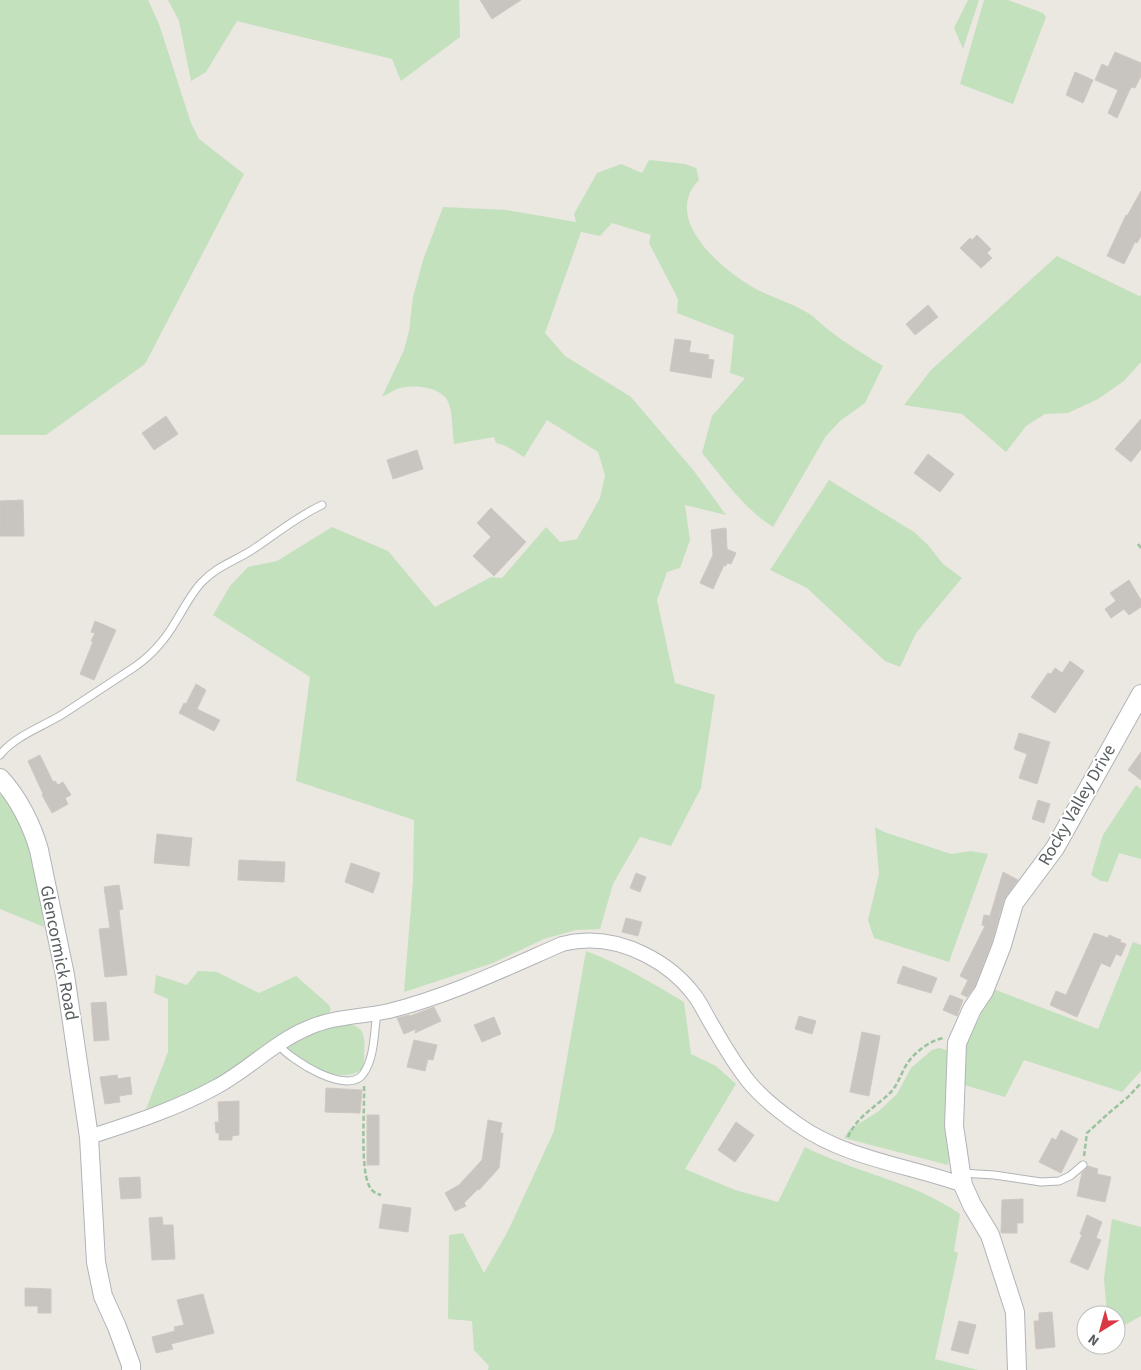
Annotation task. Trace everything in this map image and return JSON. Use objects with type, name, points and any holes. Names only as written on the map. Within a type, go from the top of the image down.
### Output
[{"type":"street","name":"Rocky Valley Drive","points":[[1017,1370],[1015,1312],[990,1235],[962,1179],[954,1126],[957,1043],[972,1009],[984,992],[1002,945],[1014,903],[1060,841],[1141,694]]},
{"type":"street","name":"Glencormick Road","points":[[0,778],[19,805],[34,835],[39,850],[65,976],[90,1145],[96,1262],[99,1281],[103,1296],[131,1365],[131,1370]]},
{"type":"street","points":[[90,1145],[217,1087],[308,1027],[345,1016],[388,1011],[442,994],[562,944],[580,941],[602,942],[630,948],[655,959],[678,976],[696,997],[733,1060],[749,1082],[799,1125],[845,1150],[936,1175],[962,1179]]},
{"type":"lane","points":[[0,755],[4,749],[20,738],[63,714],[135,666],[154,650],[167,635],[188,600],[201,583],[218,568],[250,551],[301,516],[322,505]]},
{"type":"lane","points":[[279,1045],[284,1052],[318,1074],[334,1079],[352,1081],[359,1079],[364,1073],[371,1054],[377,1012]]},
{"type":"lane","points":[[962,1179],[994,1175],[1042,1182],[1059,1181],[1070,1176],[1083,1165]]},
{"type":"path","points":[[1138,544],[1141,548]]},
{"type":"path","points":[[845,1150],[850,1131],[893,1090],[909,1060],[934,1039],[960,1035]]},
{"type":"path","points":[[359,1079],[364,1085],[364,1168],[372,1191],[381,1195]]},
{"type":"path","points":[[1083,1165],[1087,1134],[1141,1083]]},
{"type":"green space","points":[[0,0],[148,0],[159,24],[191,123],[199,139],[244,174],[145,364],[46,435],[0,435]]},
{"type":"green space","points":[[168,0],[459,0],[460,37],[401,81],[392,59],[237,21],[206,72],[191,81],[179,21]]},
{"type":"green space","points":[[968,0],[979,0],[963,49],[954,28]]},
{"type":"green space","points":[[984,0],[1008,0],[1043,13],[1046,17],[1013,104],[960,84]]},
{"type":"green space","points":[[649,160],[685,164],[696,168],[699,180],[689,194],[687,209],[690,223],[708,252],[721,264],[753,288],[811,315],[840,338],[883,366],[865,403],[840,421],[826,436],[773,527],[744,503],[702,453],[712,416],[745,378],[730,373],[734,335],[677,313],[678,299],[649,243],[651,235],[612,223],[600,236],[581,232],[545,333],[565,356],[631,397],[694,471],[726,515],[685,505],[690,540],[680,568],[667,572],[657,600],[675,683],[715,695],[701,788],[671,846],[640,837],[613,884],[600,929],[576,930],[544,939],[493,963],[404,992],[413,882],[414,820],[296,781],[310,677],[213,615],[230,586],[248,567],[277,561],[332,527],[388,551],[435,607],[491,577],[502,578],[546,527],[560,542],[577,539],[600,498],[605,475],[598,452],[547,420],[524,457],[506,446],[496,443],[494,437],[454,444],[449,404],[446,398],[435,390],[413,386],[400,388],[382,397],[404,350],[409,331],[413,297],[423,260],[443,207],[506,210],[576,222],[574,214],[597,173],[621,164],[642,173]]},
{"type":"green space","points":[[1057,256],[1139,296],[1141,295],[1141,362],[1124,381],[1098,399],[1068,413],[1045,414],[1026,426],[1006,452],[962,414],[904,405],[931,370]]},
{"type":"green space","points":[[829,480],[914,532],[928,545],[943,564],[962,578],[916,633],[900,667],[885,661],[807,588],[770,570]]},
{"type":"green space","points":[[1136,785],[1141,789],[1141,859],[1119,853],[1108,882],[1101,881],[1091,875],[1103,835]]},
{"type":"green space","points":[[0,794],[16,816],[35,862],[40,886],[44,927],[0,909]]},
{"type":"green space","points":[[875,827],[884,832],[951,854],[971,851],[988,854],[949,962],[874,938],[868,920],[879,874]]},
{"type":"green space","points":[[1133,942],[1141,945],[1141,1071],[1122,1092],[1024,1060],[1005,1097],[961,1084],[963,1043],[969,1029],[975,1025],[980,1017],[988,987],[1098,1029]]},
{"type":"green space","points":[[586,951],[624,968],[684,1002],[691,1054],[716,1066],[736,1084],[685,1169],[735,1190],[778,1202],[805,1147],[844,1164],[923,1193],[960,1214],[954,1251],[958,1253],[935,1359],[978,1370],[488,1370],[489,1366],[474,1350],[472,1321],[448,1319],[449,1235],[463,1233],[484,1273],[508,1231],[554,1131]]},
{"type":"green space","points":[[198,971],[217,972],[259,993],[296,976],[329,1005],[331,1010],[327,1015],[255,1054],[214,1081],[183,1097],[146,1109],[168,1052],[168,999],[154,993],[156,975],[187,985]]},
{"type":"green space","points":[[343,1023],[359,1028],[364,1035],[364,1064],[360,1071],[356,1073],[336,1075],[326,1072],[284,1050],[304,1036]]},
{"type":"green space","points":[[939,1048],[951,1051],[947,1119],[948,1165],[844,1138],[849,1130],[879,1111],[897,1094],[911,1068],[932,1050]]},
{"type":"green space","points":[[1112,1219],[1141,1227],[1141,1316],[1126,1324],[1126,1305],[1106,1305],[1104,1278]]},
{"type":"building","points":[[480,0],[521,0],[492,19]]},
{"type":"building","points":[[1115,52],[1141,63],[1141,76],[1135,88],[1131,87],[1117,118],[1108,113],[1118,90],[1095,80],[1102,64],[1108,67]]},
{"type":"building","points":[[1075,72],[1093,80],[1083,103],[1066,95]]},
{"type":"building","points":[[1141,191],[1141,236],[1137,243],[1135,242],[1124,264],[1107,256],[1126,215]]},
{"type":"building","points":[[977,235],[991,249],[987,253],[992,258],[981,268],[960,248],[970,238],[972,240]]},
{"type":"building","points":[[928,305],[938,317],[915,335],[906,324]]},
{"type":"building","points":[[675,339],[691,341],[689,352],[709,355],[708,359],[714,360],[711,378],[670,371]]},
{"type":"building","points":[[166,416],[178,434],[154,450],[142,433]]},
{"type":"building","points":[[1141,419],[1141,449],[1131,462],[1115,449]]},
{"type":"building","points":[[417,450],[423,469],[393,479],[387,460]]},
{"type":"building","points":[[928,454],[954,474],[940,492],[914,473]]},
{"type":"building","points":[[23,500],[24,536],[0,536],[0,501]]},
{"type":"building","points":[[491,508],[526,542],[494,576],[473,556],[491,537],[477,523]]},
{"type":"building","points":[[726,528],[727,549],[736,553],[731,564],[727,563],[726,566],[724,565],[713,589],[700,583],[713,555],[711,530]]},
{"type":"building","points":[[1129,580],[1141,600],[1141,607],[1129,615],[1124,609],[1111,618],[1105,609],[1116,601],[1110,593]]},
{"type":"building","points":[[95,621],[116,630],[94,680],[80,674],[93,642],[91,641],[95,633],[91,632]]},
{"type":"building","points":[[1070,661],[1084,671],[1055,713],[1031,697],[1048,673],[1051,674],[1055,668],[1062,673]]},
{"type":"building","points":[[196,684],[206,690],[197,709],[220,720],[214,731],[179,713]]},
{"type":"building","points":[[1019,733],[1050,742],[1037,784],[1019,778],[1027,754],[1014,749]]},
{"type":"building","points":[[1141,752],[1141,780],[1128,770]]},
{"type":"building","points":[[40,755],[53,782],[55,781],[58,785],[63,782],[71,795],[65,798],[68,804],[52,813],[42,795],[28,761]]},
{"type":"building","points":[[1038,800],[1050,804],[1044,823],[1032,819]]},
{"type":"building","points":[[157,834],[192,838],[189,866],[154,863]]},
{"type":"building","points":[[239,860],[285,862],[284,882],[238,880]]},
{"type":"building","points":[[351,863],[380,873],[373,893],[345,882]]},
{"type":"building","points":[[1003,872],[1018,880],[1004,900],[992,942],[975,986],[967,997],[961,994],[968,980],[960,976],[985,926],[982,925],[984,915],[990,916]]},
{"type":"building","points":[[636,873],[646,877],[640,892],[630,888]]},
{"type":"building","points":[[119,885],[123,909],[119,910],[127,975],[105,977],[99,929],[110,928],[104,887]]},
{"type":"building","points":[[626,918],[642,922],[638,936],[622,932]]},
{"type":"building","points":[[1094,933],[1108,938],[1109,935],[1126,944],[1121,956],[1116,954],[1110,967],[1101,963],[1077,1017],[1050,1005],[1056,991],[1066,995]]},
{"type":"building","points":[[903,966],[937,978],[931,993],[897,983]]},
{"type":"building","points":[[950,995],[963,1000],[957,1016],[943,1010]]},
{"type":"building","points":[[106,1002],[109,1040],[94,1041],[91,1003]]},
{"type":"building","points":[[434,1007],[441,1021],[415,1033],[416,1029],[404,1034],[397,1018],[410,1016]]},
{"type":"building","points":[[799,1016],[816,1021],[812,1034],[795,1029]]},
{"type":"building","points":[[494,1017],[501,1034],[482,1042],[474,1025]]},
{"type":"building","points":[[862,1032],[880,1036],[869,1096],[850,1092]]},
{"type":"building","points":[[414,1040],[437,1045],[433,1060],[428,1059],[425,1071],[407,1067]]},
{"type":"building","points":[[117,1075],[118,1079],[130,1077],[132,1094],[119,1096],[120,1102],[105,1104],[100,1077]]},
{"type":"building","points":[[326,1088],[362,1090],[360,1113],[325,1112]]},
{"type":"building","points":[[239,1101],[239,1135],[232,1136],[232,1140],[219,1140],[219,1133],[216,1133],[215,1122],[219,1122],[218,1102]]},
{"type":"building","points":[[367,1115],[379,1115],[379,1165],[367,1165]]},
{"type":"building","points":[[488,1120],[502,1123],[500,1133],[503,1133],[499,1168],[464,1203],[466,1206],[455,1211],[445,1193],[459,1185],[482,1160]]},
{"type":"building","points":[[736,1122],[754,1135],[735,1162],[718,1150]]},
{"type":"building","points":[[1061,1130],[1078,1139],[1061,1173],[1039,1162],[1052,1138],[1056,1140]]},
{"type":"building","points":[[1088,1166],[1098,1169],[1097,1174],[1111,1177],[1105,1202],[1077,1196],[1082,1173]]},
{"type":"building","points":[[140,1177],[141,1198],[121,1199],[119,1178]]},
{"type":"building","points":[[1023,1199],[1023,1223],[1017,1223],[1017,1233],[1001,1233],[1002,1200]]},
{"type":"building","points":[[383,1204],[411,1208],[408,1232],[379,1228]]},
{"type":"building","points":[[1087,1215],[1102,1222],[1096,1238],[1101,1240],[1088,1270],[1070,1262],[1082,1235],[1080,1234]]},
{"type":"building","points":[[162,1217],[163,1225],[173,1225],[175,1259],[152,1260],[149,1218]]},
{"type":"building","points":[[25,1288],[51,1289],[51,1313],[38,1313],[38,1306],[25,1306]]},
{"type":"building","points":[[203,1294],[214,1333],[171,1344],[173,1349],[156,1353],[152,1337],[175,1331],[174,1327],[184,1325],[177,1300]]},
{"type":"building","points":[[1052,1312],[1055,1347],[1036,1349],[1034,1321],[1039,1321],[1039,1313]]},
{"type":"building","points":[[959,1321],[976,1325],[968,1354],[951,1350]]}]
